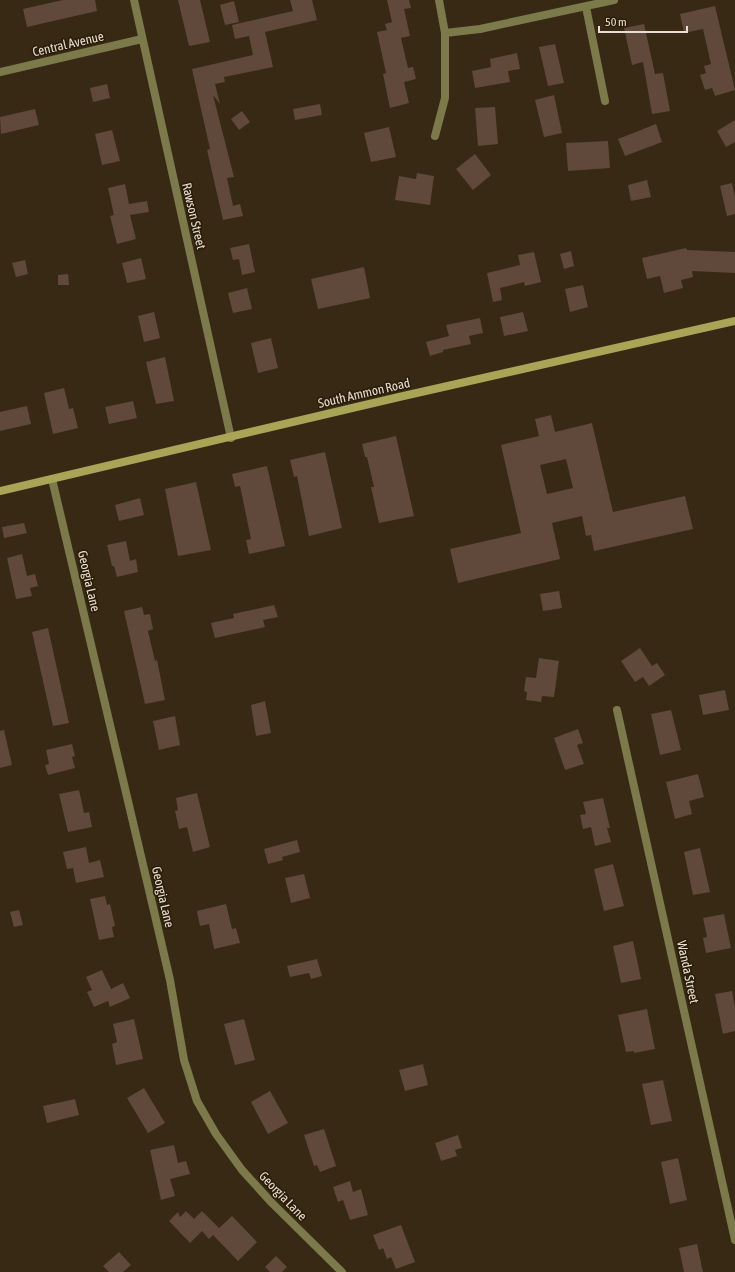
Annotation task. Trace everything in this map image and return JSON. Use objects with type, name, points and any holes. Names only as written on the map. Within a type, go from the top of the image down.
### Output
[{"type":"main road","name":"South Ammon Road","points":[[0,491],[399,397],[735,321]]},
{"type":"street","name":"Rawson Street","points":[[134,0],[230,438]]},
{"type":"street","points":[[435,136],[445,98],[445,33],[440,0]]},
{"type":"street","points":[[445,33],[480,29],[614,0]]},
{"type":"street","points":[[586,6],[605,101]]},
{"type":"street","name":"Central Avenue","points":[[0,72],[142,39]]},
{"type":"street","name":"Georgia Lane","points":[[52,479],[170,980],[184,1060],[197,1101],[216,1134],[242,1170],[272,1203],[342,1272]]},
{"type":"street","name":"Wanda Street","points":[[617,710],[735,1240]]},
{"type":"building","points":[[63,0],[95,0],[97,11],[27,27],[23,9]]},
{"type":"building","points":[[178,0],[200,0],[210,42],[189,46]]},
{"type":"building","points":[[290,0],[312,0],[317,20],[265,32],[273,67],[224,77],[225,82],[215,84],[220,104],[213,95],[234,177],[227,178],[233,206],[240,204],[243,216],[223,220],[207,150],[210,149],[192,69],[253,55],[249,36],[235,39],[232,25],[293,11]]},
{"type":"building","points":[[387,0],[409,0],[411,8],[404,9],[410,36],[401,38],[408,68],[413,67],[416,79],[404,82],[409,103],[390,108],[383,74],[386,73],[377,32],[387,30],[385,24],[392,22]]},
{"type":"building","points":[[234,1],[239,22],[225,25],[220,5]]},
{"type":"building","points":[[715,6],[735,90],[715,96],[712,88],[705,90],[700,75],[706,73],[704,66],[711,64],[703,29],[684,33],[680,14]]},
{"type":"building","points":[[644,24],[655,74],[663,73],[670,111],[652,114],[643,62],[632,65],[624,28]]},
{"type":"building","points":[[555,44],[564,83],[548,86],[539,47]]},
{"type":"building","points":[[517,53],[520,69],[508,71],[510,82],[475,88],[472,71],[491,67],[490,59]]},
{"type":"building","points":[[107,84],[110,98],[93,102],[90,88]]},
{"type":"building","points":[[554,95],[562,133],[544,137],[535,100]]},
{"type":"building","points":[[320,104],[322,115],[295,120],[293,109]]},
{"type":"building","points":[[495,107],[498,144],[478,146],[475,108]]},
{"type":"building","points":[[35,109],[39,125],[1,134],[0,117]]},
{"type":"building","points":[[242,111],[250,122],[239,130],[231,119]]},
{"type":"building","points":[[735,120],[735,142],[726,147],[717,131]]},
{"type":"building","points":[[656,124],[662,142],[625,156],[618,139]]},
{"type":"building","points":[[389,127],[396,157],[371,162],[364,133]]},
{"type":"building","points":[[112,130],[120,161],[102,165],[95,134]]},
{"type":"building","points":[[608,141],[610,168],[568,171],[566,143]]},
{"type":"building","points":[[475,154],[491,175],[473,190],[456,169]]},
{"type":"building","points":[[417,173],[434,176],[430,205],[395,200],[399,176],[416,179]]},
{"type":"building","points":[[647,180],[651,197],[631,201],[628,185]]},
{"type":"building","points":[[732,183],[735,197],[735,214],[727,216],[720,186]]},
{"type":"building","points":[[125,184],[129,204],[147,201],[149,212],[130,215],[136,239],[117,244],[110,216],[114,215],[108,188]]},
{"type":"building","points":[[249,244],[255,272],[242,275],[239,259],[233,260],[230,248]]},
{"type":"building","points":[[686,248],[687,250],[735,252],[735,273],[692,271],[693,277],[681,280],[683,288],[664,293],[660,276],[647,279],[642,258]]},
{"type":"building","points":[[571,251],[574,266],[564,269],[560,254]]},
{"type":"building","points":[[534,252],[541,282],[525,286],[524,282],[500,288],[502,300],[493,302],[487,273],[520,265],[518,255]]},
{"type":"building","points":[[141,258],[146,279],[127,283],[122,263]]},
{"type":"building","points":[[25,260],[28,274],[16,277],[12,263]]},
{"type":"building","points":[[364,267],[370,298],[318,309],[311,279]]},
{"type":"building","points":[[68,274],[69,285],[58,285],[58,275]]},
{"type":"building","points":[[583,285],[588,307],[570,312],[565,289]]},
{"type":"building","points":[[247,288],[252,309],[233,313],[228,293]]},
{"type":"building","points":[[154,312],[160,338],[144,342],[138,316]]},
{"type":"building","points":[[523,312],[528,331],[504,336],[500,317]]},
{"type":"building","points":[[480,318],[483,333],[469,336],[471,344],[443,350],[443,352],[430,356],[426,342],[449,336],[446,325]]},
{"type":"building","points":[[271,338],[278,368],[258,373],[251,343]]},
{"type":"building","points":[[165,357],[174,401],[156,404],[146,362]]},
{"type":"building","points":[[64,388],[69,409],[73,408],[78,428],[53,434],[44,393]]},
{"type":"building","points":[[133,401],[137,418],[109,424],[105,407]]},
{"type":"building","points":[[27,406],[31,424],[0,431],[0,412]]},
{"type":"building","points":[[551,415],[555,432],[592,423],[613,512],[685,496],[693,529],[594,551],[591,535],[586,536],[582,516],[552,523],[560,559],[458,583],[450,549],[521,533],[501,445],[539,436],[535,419]],"holes":[[[566,459],[573,488],[547,494],[540,465]]]},
{"type":"building","points":[[396,436],[414,516],[379,523],[371,487],[374,487],[367,457],[365,457],[362,444]]},
{"type":"building","points":[[325,452],[342,528],[309,536],[297,476],[294,477],[290,460]]},
{"type":"building","points":[[267,466],[285,546],[249,554],[246,540],[251,539],[240,486],[235,487],[232,474]]},
{"type":"building","points":[[196,482],[211,550],[178,556],[165,489]]},
{"type":"building","points":[[140,498],[144,515],[119,521],[115,505]]},
{"type":"building","points":[[24,523],[27,533],[4,538],[2,527]]},
{"type":"building","points":[[126,541],[130,561],[136,559],[138,572],[117,577],[114,566],[112,566],[107,545]]},
{"type":"building","points":[[22,554],[27,576],[35,574],[38,586],[30,588],[32,596],[16,599],[7,558]]},
{"type":"building","points":[[559,591],[562,608],[543,611],[540,594]]},
{"type":"building","points":[[274,605],[278,617],[263,620],[265,627],[215,638],[211,623],[234,618],[233,614]]},
{"type":"building","points":[[142,607],[144,615],[150,614],[153,629],[148,631],[155,661],[157,660],[165,700],[145,704],[124,611]]},
{"type":"building","points":[[48,628],[69,723],[53,726],[32,632]]},
{"type":"building","points":[[640,648],[652,666],[657,663],[665,675],[649,686],[643,677],[635,682],[621,661]]},
{"type":"building","points":[[539,658],[559,661],[554,697],[542,696],[541,702],[526,700],[527,692],[524,691],[526,677],[536,678]]},
{"type":"building","points":[[725,690],[729,710],[703,715],[699,695]]},
{"type":"building","points":[[265,701],[271,733],[256,736],[251,705]]},
{"type":"building","points":[[671,710],[681,750],[660,755],[651,714]]},
{"type":"building","points":[[175,716],[180,745],[159,750],[153,721]]},
{"type":"building","points":[[578,729],[583,743],[577,745],[584,764],[565,770],[554,738]]},
{"type":"building","points":[[4,730],[12,765],[0,768],[0,731]]},
{"type":"building","points":[[72,744],[75,756],[72,757],[75,768],[48,775],[45,765],[49,764],[46,750]]},
{"type":"building","points":[[698,774],[704,797],[689,801],[692,814],[675,819],[666,782]]},
{"type":"building","points":[[79,790],[84,813],[89,812],[92,827],[68,832],[59,794]]},
{"type":"building","points":[[197,793],[210,847],[193,852],[187,827],[179,829],[175,811],[178,810],[176,798]]},
{"type":"building","points":[[603,798],[610,828],[607,828],[611,842],[595,846],[591,827],[583,829],[580,815],[586,814],[583,802]]},
{"type":"building","points":[[297,840],[300,852],[282,857],[283,860],[268,864],[264,849]]},
{"type":"building","points":[[86,847],[89,863],[100,860],[104,877],[76,883],[73,868],[67,869],[63,852]]},
{"type":"building","points":[[700,848],[710,892],[693,895],[684,852]]},
{"type":"building","points":[[613,864],[624,906],[604,911],[594,869]]},
{"type":"building","points":[[304,874],[310,898],[291,903],[285,878]]},
{"type":"building","points":[[105,896],[107,905],[110,904],[115,926],[112,927],[114,937],[99,940],[90,899]]},
{"type":"building","points":[[226,904],[232,929],[236,928],[240,943],[214,949],[209,924],[200,926],[197,911]]},
{"type":"building","points":[[19,910],[23,925],[14,927],[10,912]]},
{"type":"building","points":[[724,914],[731,948],[706,953],[703,938],[707,937],[703,918]]},
{"type":"building","points":[[633,941],[641,979],[621,983],[613,946]]},
{"type":"building","points":[[317,959],[322,976],[311,979],[309,973],[290,977],[287,966]]},
{"type":"building","points":[[102,970],[111,989],[123,983],[130,998],[110,1007],[108,1001],[94,1007],[87,992],[92,990],[86,977]]},
{"type":"building","points":[[732,991],[735,1007],[735,1031],[723,1034],[715,994]]},
{"type":"building","points":[[647,1009],[655,1049],[634,1053],[634,1051],[626,1052],[618,1015]]},
{"type":"building","points":[[134,1019],[143,1059],[116,1065],[112,1044],[117,1042],[113,1024]]},
{"type":"building","points":[[244,1019],[255,1060],[235,1065],[224,1024]]},
{"type":"building","points":[[423,1064],[428,1085],[405,1091],[399,1070]]},
{"type":"building","points":[[663,1080],[672,1121],[651,1125],[642,1084]]},
{"type":"building","points":[[144,1088],[165,1123],[148,1133],[127,1098]]},
{"type":"building","points":[[270,1091],[288,1123],[268,1134],[251,1102]]},
{"type":"building","points":[[75,1099],[79,1115],[47,1123],[43,1106]]},
{"type":"building","points":[[324,1129],[336,1166],[320,1172],[317,1165],[314,1166],[304,1135]]},
{"type":"building","points":[[458,1135],[462,1148],[455,1150],[457,1156],[441,1161],[435,1143]]},
{"type":"building","points":[[174,1145],[178,1163],[186,1161],[190,1174],[170,1179],[175,1196],[161,1200],[150,1150]]},
{"type":"building","points":[[678,1158],[687,1200],[670,1204],[661,1162]]},
{"type":"building","points":[[350,1181],[353,1192],[361,1189],[368,1215],[350,1220],[343,1200],[338,1202],[333,1187]]},
{"type":"building","points":[[186,1211],[194,1219],[202,1211],[219,1228],[232,1216],[257,1242],[238,1261],[213,1235],[209,1239],[202,1231],[190,1243],[169,1221],[178,1212],[180,1217]]},
{"type":"building","points":[[401,1225],[415,1262],[396,1269],[391,1257],[387,1259],[383,1248],[379,1250],[373,1235]]},
{"type":"building","points":[[697,1244],[703,1272],[684,1272],[679,1248]]},
{"type":"building","points":[[119,1252],[131,1265],[123,1272],[109,1272],[103,1266]]},
{"type":"building","points":[[276,1256],[287,1267],[282,1272],[270,1272],[265,1267]]}]
